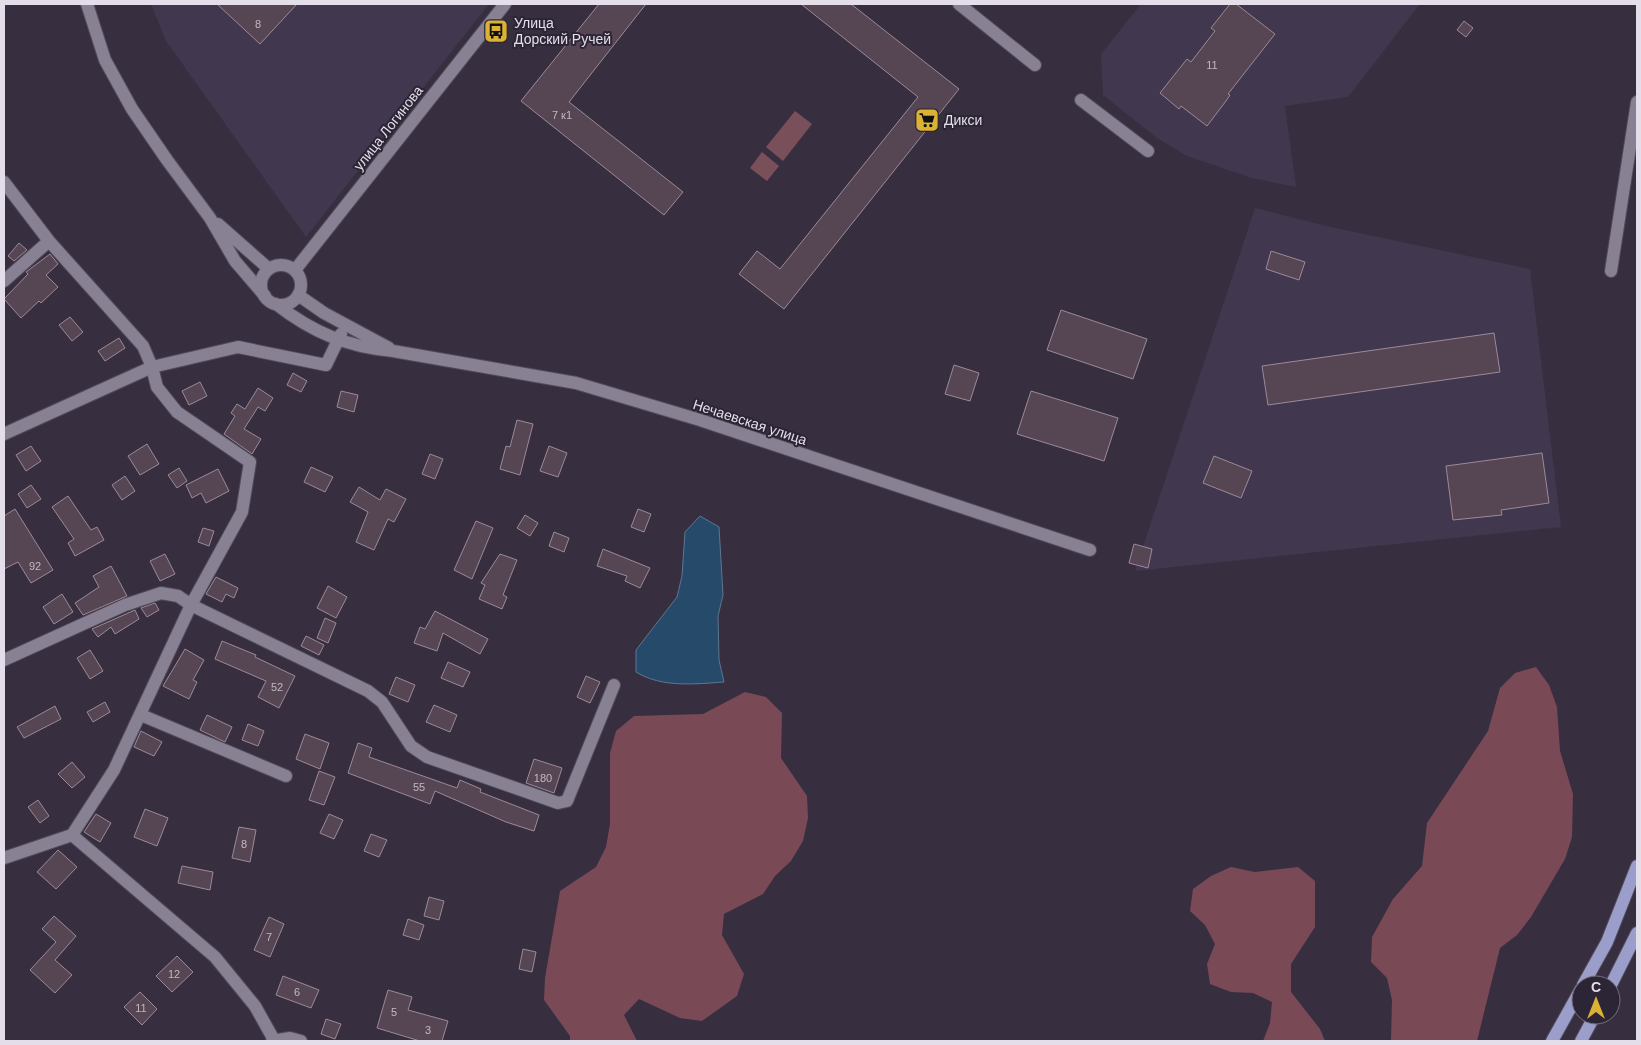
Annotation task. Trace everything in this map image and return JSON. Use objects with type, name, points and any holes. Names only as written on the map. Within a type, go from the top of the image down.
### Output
[{"type":"main road","points":[[1589,975],[1607,942],[1637,866]]},
{"type":"main road","points":[[1616,975],[1637,933]]},
{"type":"main road","points":[[1552,1041],[1571,1007]]},
{"type":"main road","points":[[1581,1041],[1590,1025]]},
{"type":"street","points":[[87,4],[105,60],[132,109],[167,160],[210,218],[269,269]]},
{"type":"street","name":"улица Логинова","points":[[294,270],[505,4]]},
{"type":"street","points":[[959,4],[1036,65]]},
{"type":"street","points":[[1081,100],[1148,151]]},
{"type":"street","points":[[1612,271],[1637,102]]},
{"type":"street","points":[[4,182],[49,241],[143,346],[152,367],[157,387],[177,412],[250,462],[242,512],[191,605],[114,770],[72,835],[4,858]]},
{"type":"street","name":"Нечаевская улица","points":[[210,218],[236,261],[270,300],[296,319],[366,348],[576,383],[700,420],[1090,550]]},
{"type":"street","points":[[4,281],[49,241]]},
{"type":"street","points":[[283,265],[294,270],[301,281],[298,295],[287,304],[270,300],[262,282],[269,269],[283,265]]},
{"type":"street","name":"Нечаевская улица","points":[[298,295],[324,313],[393,351]]},
{"type":"street","points":[[4,434],[152,367],[238,347],[326,365],[339,337]]},
{"type":"street","points":[[4,660],[125,605],[161,592],[178,596],[191,605],[368,690],[382,702],[411,746],[427,757],[558,803],[567,801],[614,685]]},
{"type":"street","points":[[141,715],[286,776]]},
{"type":"street","points":[[72,835],[215,957],[255,1006],[273,1040],[290,1038],[301,1041]]},
{"type":"shaded area","points":[[151,4],[489,4],[306,237],[166,41]]},
{"type":"shaded area","points":[[1141,4],[1420,4],[1348,97],[1285,106],[1296,187],[1252,178],[1187,156],[1157,138],[1103,95],[1101,54]]},
{"type":"shaded area","points":[[795,111],[812,124],[783,161],[766,147]]},
{"type":"shaded area","points":[[762,152],[779,166],[767,181],[750,168]]},
{"type":"shaded area","points":[[1255,208],[1326,226],[1530,269],[1561,527],[1135,571]]},
{"type":"shaded area","points":[[1536,667],[1549,685],[1557,707],[1560,751],[1573,794],[1572,837],[1565,859],[1531,917],[1517,935],[1500,948],[1477,1041],[1391,1041],[1392,1000],[1387,978],[1371,962],[1372,937],[1393,899],[1422,866],[1427,823],[1488,731],[1500,688],[1515,673]]},
{"type":"shaded area","points":[[745,692],[766,697],[782,713],[781,758],[807,796],[808,818],[803,841],[791,861],[775,876],[763,894],[724,914],[722,935],[744,974],[737,996],[702,1021],[680,1018],[639,999],[624,1015],[637,1041],[570,1041],[570,1036],[544,1000],[545,978],[560,891],[596,867],[606,847],[610,824],[610,753],[616,731],[634,716],[703,714]]},
{"type":"shaded area","points":[[1231,867],[1255,872],[1298,867],[1315,881],[1315,927],[1291,964],[1291,992],[1320,1029],[1325,1041],[1263,1041],[1270,1023],[1272,1002],[1253,993],[1231,992],[1210,984],[1207,964],[1215,944],[1205,925],[1190,911],[1193,889],[1211,876]]},
{"type":"water","points":[[700,516],[719,527],[723,595],[718,616],[719,660],[724,682],[679,684],[657,681],[636,672],[636,650],[677,597],[682,576],[685,532]]},
{"type":"building","points":[[217,4],[297,4],[260,44]]},
{"type":"building","points":[[599,4],[646,4],[569,102],[683,192],[664,215],[521,101]]},
{"type":"building","points":[[801,4],[851,4],[959,89],[784,309],[739,274],[757,251],[780,269],[918,97]]},
{"type":"building","points":[[1230,4],[1236,4],[1275,34],[1228,94],[1230,95],[1207,126],[1181,106],[1179,109],[1160,93],[1187,59],[1191,62],[1215,31],[1211,28]]},
{"type":"building","points":[[1464,21],[1473,28],[1466,37],[1457,30]]},
{"type":"building","points":[[19,243],[27,250],[14,261],[8,256]]},
{"type":"building","points":[[1271,251],[1305,262],[1299,280],[1266,269]]},
{"type":"building","points":[[50,254],[58,264],[46,275],[58,287],[21,318],[4,299],[28,274],[26,272]]},
{"type":"building","points":[[1061,310],[1147,339],[1133,379],[1047,350]]},
{"type":"building","points":[[70,317],[83,332],[72,341],[59,325]]},
{"type":"building","points":[[1494,333],[1500,372],[1268,405],[1262,366]]},
{"type":"building","points":[[119,338],[125,348],[105,361],[98,351]]},
{"type":"building","points":[[954,365],[979,373],[970,401],[945,394]]},
{"type":"building","points":[[293,373],[307,381],[301,392],[287,385]]},
{"type":"building","points":[[200,382],[207,396],[189,405],[182,391]]},
{"type":"building","points":[[258,388],[273,398],[265,411],[258,407],[244,429],[261,439],[252,454],[224,434],[235,416],[231,413],[237,404],[245,409]]},
{"type":"building","points":[[341,391],[358,395],[354,412],[337,407]]},
{"type":"building","points":[[1031,391],[1118,418],[1104,461],[1017,434]]},
{"type":"building","points":[[517,420],[533,424],[520,475],[500,469],[506,446],[510,447]]},
{"type":"building","points":[[147,444],[159,464],[140,475],[128,456]]},
{"type":"building","points":[[31,446],[41,461],[26,471],[16,455]]},
{"type":"building","points":[[549,446],[567,453],[558,477],[540,471]]},
{"type":"building","points":[[1542,453],[1549,503],[1501,510],[1502,515],[1453,520],[1446,466]]},
{"type":"building","points":[[430,454],[443,459],[435,479],[422,474]]},
{"type":"building","points":[[1214,456],[1252,471],[1241,498],[1203,483]]},
{"type":"building","points":[[311,467],[333,477],[325,492],[304,482]]},
{"type":"building","points":[[179,468],[187,481],[177,488],[168,475]]},
{"type":"building","points":[[218,469],[229,491],[206,503],[201,493],[192,498],[186,485]]},
{"type":"building","points":[[125,476],[135,491],[122,500],[112,485]]},
{"type":"building","points":[[31,485],[41,499],[27,508],[18,494]]},
{"type":"building","points":[[359,487],[380,500],[386,489],[406,499],[394,522],[388,519],[374,550],[356,542],[368,512],[350,502]]},
{"type":"building","points":[[68,496],[91,530],[97,527],[104,540],[75,556],[68,543],[74,539],[52,507]]},
{"type":"building","points":[[15,509],[53,570],[31,583],[18,562],[4,569],[4,516]]},
{"type":"building","points":[[638,509],[651,514],[644,532],[631,527]]},
{"type":"building","points":[[525,515],[538,523],[530,536],[517,528]]},
{"type":"building","points":[[476,521],[493,528],[472,579],[454,570]]},
{"type":"building","points":[[203,528],[214,531],[209,546],[198,542]]},
{"type":"building","points":[[554,532],[569,538],[564,552],[549,546]]},
{"type":"building","points":[[1134,544],[1152,549],[1148,568],[1129,563]]},
{"type":"building","points":[[603,549],[650,568],[640,588],[625,581],[627,576],[597,566]]},
{"type":"building","points":[[165,554],[175,574],[160,581],[150,561]]},
{"type":"building","points":[[500,554],[517,560],[503,595],[507,597],[502,609],[479,599],[485,585],[481,583]]},
{"type":"building","points":[[111,566],[127,596],[83,615],[75,603],[99,587],[93,576]]},
{"type":"building","points":[[216,577],[238,588],[234,598],[226,594],[222,602],[206,594]]},
{"type":"building","points":[[328,586],[347,597],[336,618],[317,608]]},
{"type":"building","points":[[62,594],[73,612],[54,624],[43,607]]},
{"type":"building","points":[[155,603],[159,610],[147,617],[141,608]]},
{"type":"building","points":[[135,610],[139,619],[115,634],[111,627],[98,637],[92,629]]},
{"type":"building","points":[[435,611],[488,639],[480,654],[443,633],[437,651],[414,643],[420,627],[425,629]]},
{"type":"building","points":[[325,618],[336,623],[328,643],[317,638]]},
{"type":"building","points":[[306,636],[324,645],[319,655],[301,646]]},
{"type":"building","points":[[222,641],[256,655],[255,657],[295,676],[279,708],[258,697],[266,681],[215,659]]},
{"type":"building","points":[[185,649],[204,660],[193,680],[197,682],[189,699],[163,686]]},
{"type":"building","points":[[90,650],[103,671],[90,679],[77,658]]},
{"type":"building","points":[[448,662],[470,672],[463,687],[441,678]]},
{"type":"building","points":[[586,676],[600,682],[590,703],[577,697]]},
{"type":"building","points":[[396,677],[415,685],[408,702],[389,694]]},
{"type":"building","points":[[105,702],[110,712],[93,722],[87,712]]},
{"type":"building","points":[[434,705],[457,715],[450,732],[426,722]]},
{"type":"building","points":[[55,706],[61,719],[24,738],[17,727]]},
{"type":"building","points":[[207,715],[232,727],[225,742],[200,730]]},
{"type":"building","points":[[248,724],[264,731],[258,746],[242,740]]},
{"type":"building","points":[[141,731],[162,742],[154,756],[134,747]]},
{"type":"building","points":[[305,734],[329,743],[320,769],[296,759]]},
{"type":"building","points":[[358,743],[372,748],[369,757],[457,788],[460,780],[481,789],[480,792],[539,815],[534,831],[506,822],[435,791],[430,804],[348,773]]},
{"type":"building","points":[[534,759],[562,768],[554,793],[526,783]]},
{"type":"building","points":[[72,762],[85,777],[72,788],[58,774]]},
{"type":"building","points":[[319,771],[335,777],[324,805],[309,800]]},
{"type":"building","points":[[38,800],[49,816],[40,823],[28,807]]},
{"type":"building","points":[[145,809],[168,818],[157,846],[134,837]]},
{"type":"building","points":[[96,814],[111,823],[100,842],[84,832]]},
{"type":"building","points":[[329,814],[343,820],[334,839],[320,833]]},
{"type":"building","points":[[239,827],[256,830],[250,862],[232,858]]},
{"type":"building","points":[[371,834],[387,840],[379,857],[364,851]]},
{"type":"building","points":[[58,850],[77,867],[56,889],[37,872]]},
{"type":"building","points":[[182,866],[213,872],[210,890],[178,883]]},
{"type":"building","points":[[429,897],[444,901],[439,920],[424,916]]},
{"type":"building","points":[[54,916],[76,936],[55,960],[72,975],[55,993],[30,970],[56,942],[42,929]]},
{"type":"building","points":[[269,917],[284,924],[270,957],[254,950]]},
{"type":"building","points":[[408,919],[424,925],[419,940],[403,935]]},
{"type":"building","points":[[523,949],[536,952],[532,972],[519,969]]},
{"type":"building","points":[[177,956],[193,972],[172,992],[156,976]]},
{"type":"building","points":[[283,976],[319,990],[311,1008],[276,995]]},
{"type":"building","points":[[388,990],[412,997],[408,1010],[448,1021],[442,1041],[420,1041],[377,1028]]},
{"type":"building","points":[[140,992],[157,1009],[142,1025],[124,1007]]},
{"type":"building","points":[[326,1019],[341,1024],[335,1039],[321,1034]]},
{"type":"place","name":"Улица Дорский Ручей","points":[[496,31]]},
{"type":"place","name":"Дикси","points":[[927,120]]}]
